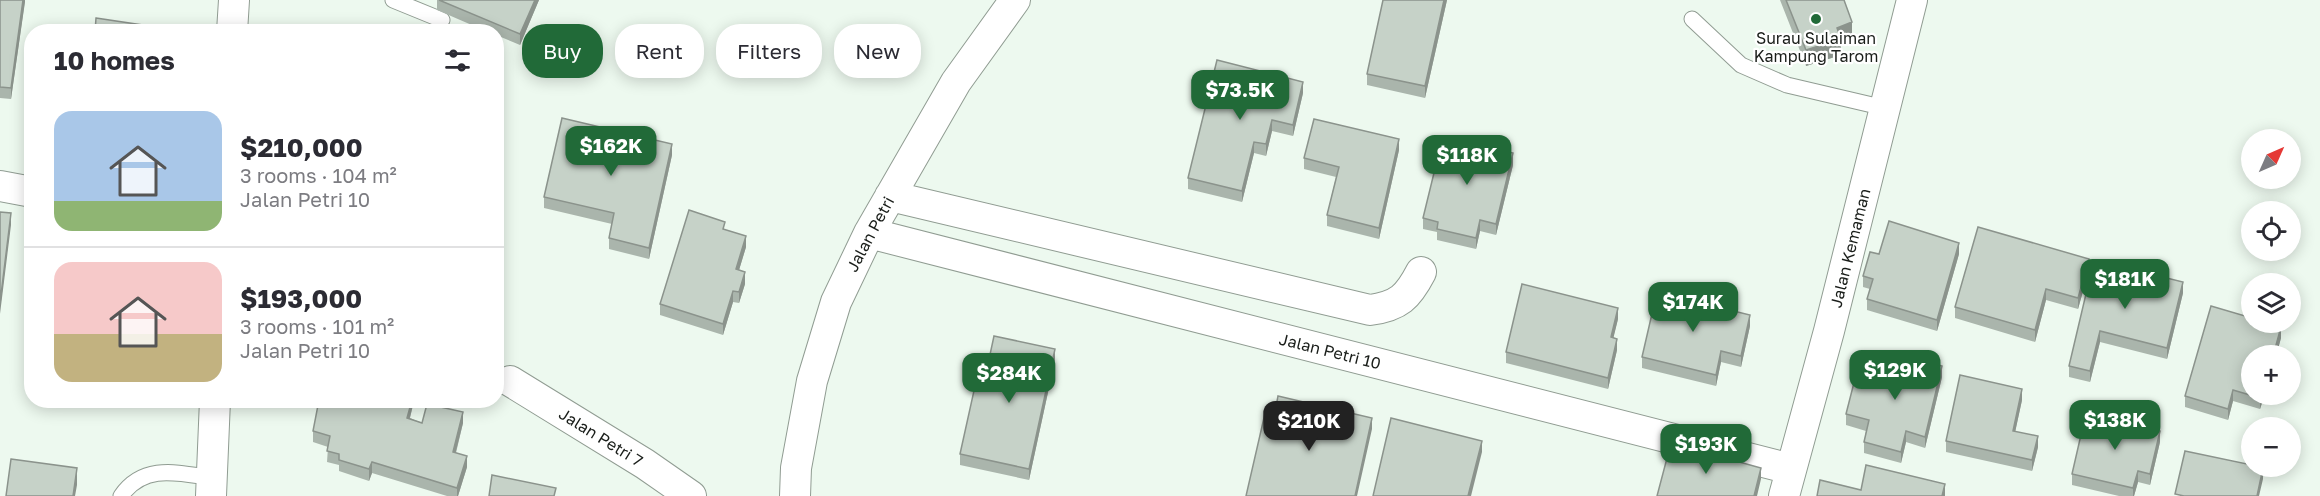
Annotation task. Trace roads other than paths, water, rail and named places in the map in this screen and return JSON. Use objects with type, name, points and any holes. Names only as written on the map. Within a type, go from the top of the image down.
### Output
[{"type":"street","points":[[232,24],[234,0]]},
{"type":"street","name":"Jalan Petri","points":[[795,496],[796,468],[812,381],[836,302],[869,233],[956,82],[1015,0]]},
{"type":"street","name":"Jalan Kemaman","points":[[1788,483],[1829,331],[1912,0]]},
{"type":"street","points":[[0,186],[24,190]]},
{"type":"street","points":[[890,196],[1370,310],[1387,308],[1402,300],[1421,272]]},
{"type":"street","name":"Jalan Petri 10","points":[[869,233],[1788,483]]},
{"type":"street","name":"Jalan Petri 7","points":[[510,381],[645,464],[691,496]]},
{"type":"street","points":[[212,487],[215,408]]},
{"type":"lane","points":[[393,0],[442,20]]},
{"type":"lane","points":[[1692,19],[1742,65],[1787,85],[1885,108]]},
{"type":"lane","points":[[121,496],[147,473],[175,473],[212,487]]},
{"type":"place","name":"Surau Sulaiman Kampung Tarom","points":[[1816,19]]}]
